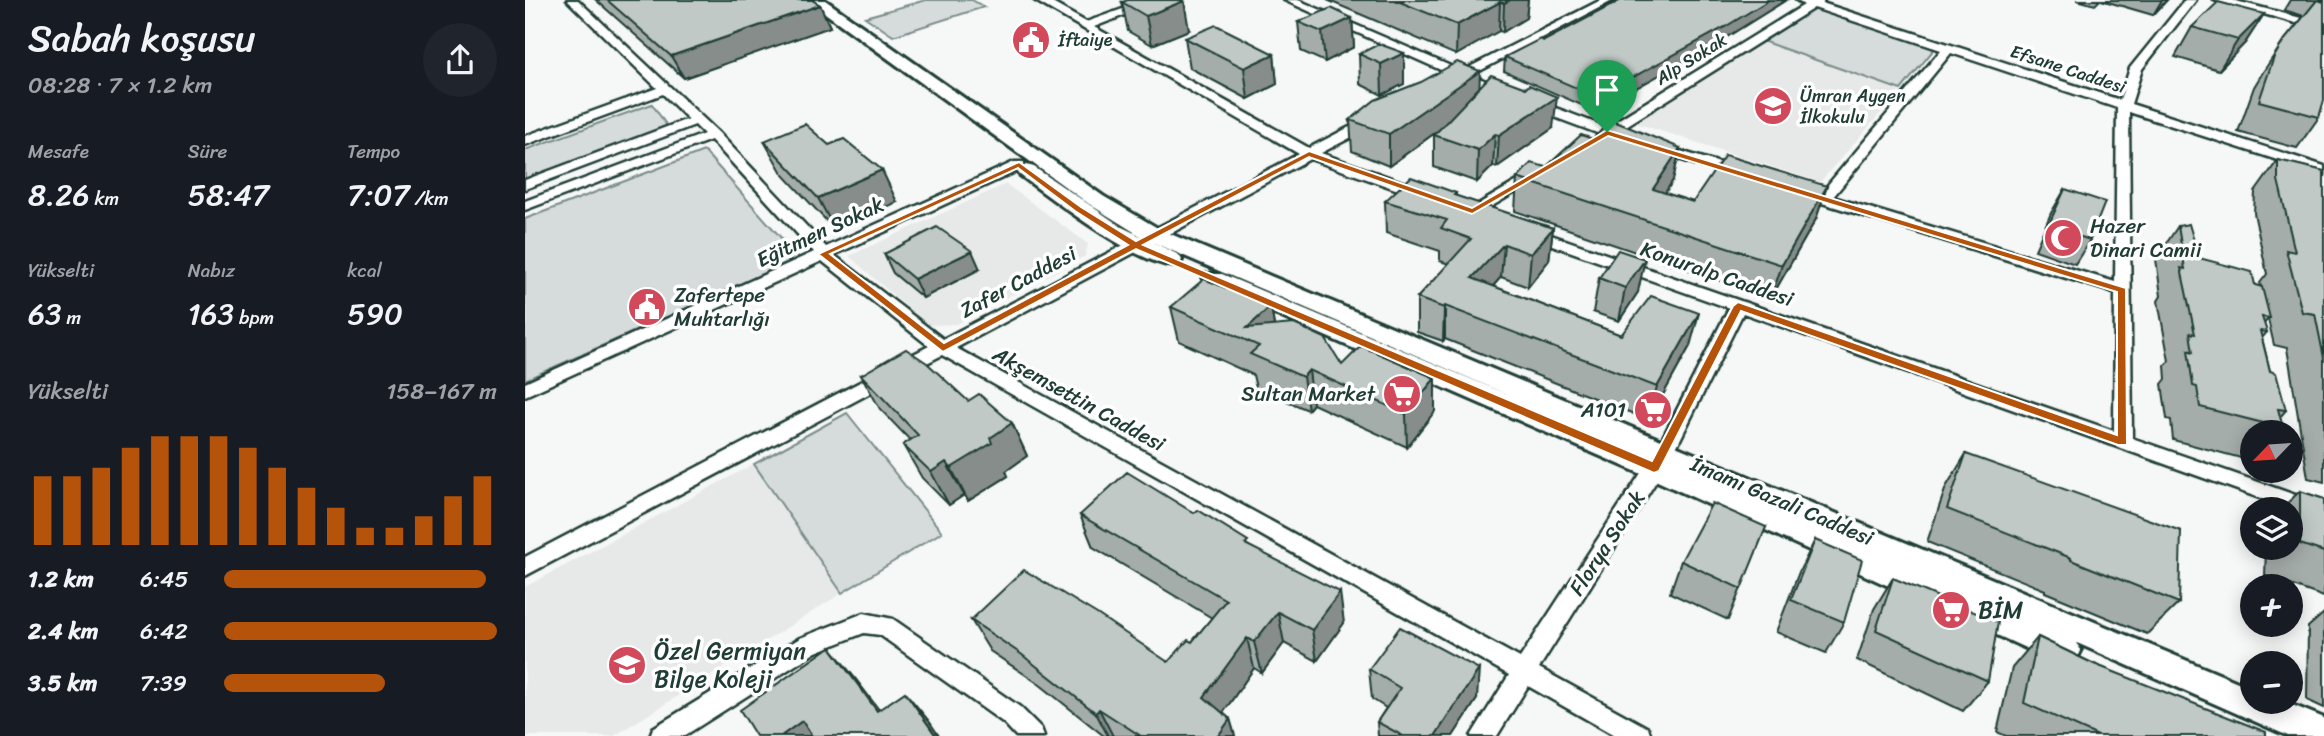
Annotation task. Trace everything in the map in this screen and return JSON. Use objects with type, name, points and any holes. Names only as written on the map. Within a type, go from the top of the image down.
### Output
[{"type":"main road","name":"İmamı Gazali Caddesi","points":[[795,0],[1078,209],[1660,459],[2324,734]]},
{"type":"main road","name":"İmamı Gazali Caddesi","points":[[815,0],[1096,200],[1145,240]]},
{"type":"main road","name":"İmamı Gazali Caddesi","points":[[1660,459],[2089,662]]},
{"type":"street","name":"Akşemsettin Caddesi","points":[[572,0],[713,135],[823,254],[943,348],[1639,736]]},
{"type":"street","points":[[1039,0],[1309,154],[1435,198]]},
{"type":"street","points":[[1085,26],[1158,0]]},
{"type":"street","points":[[1289,0],[1601,136],[1747,175]]},
{"type":"street","points":[[1437,88],[1609,0]]},
{"type":"street","points":[[2123,442],[2124,106],[2136,68],[2191,0]]},
{"type":"street","points":[[2219,0],[2324,28]]},
{"type":"street","name":"Efsane Caddesi","points":[[1811,1],[2324,171]]},
{"type":"street","name":"Alp Sokak","points":[[1601,136],[1811,1]]},
{"type":"street","points":[[1823,199],[1949,48]]},
{"type":"street","points":[[525,141],[666,89]]},
{"type":"street","name":"Zafer Caddesi","points":[[525,568],[1379,118]]},
{"type":"street","points":[[525,185],[697,120]]},
{"type":"street","points":[[525,206],[713,135]]},
{"type":"street","name":"Eğitmen Sokak","points":[[525,390],[1019,164]]},
{"type":"street","name":"Konuralp Caddesi","points":[[1551,165],[1466,209],[2324,513]]},
{"type":"street","points":[[1785,187],[2123,290]]},
{"type":"street","name":"Florya Sokak","points":[[1483,736],[1660,459],[1738,306]]},
{"type":"street","points":[[662,736],[808,645],[864,623],[885,626],[1012,715],[1033,736]]},
{"type":"shaded area","points":[[926,0],[972,0],[984,7],[893,36],[865,17]]},
{"type":"shaded area","points":[[1816,8],[1935,48],[1901,90],[1762,41]]},
{"type":"shaded area","name":"Ümran Aygen İlkokulu","points":[[1762,41],[1901,90],[1820,182],[1633,122]]},
{"type":"shaded area","points":[[652,104],[667,126],[525,180],[525,150]]},
{"type":"shaded area","points":[[704,151],[799,258],[525,380],[525,219]]},
{"type":"shaded area","points":[[1006,184],[1088,244],[1085,256],[956,324],[927,325],[849,256]]},
{"type":"shaded area","points":[[847,413],[942,532],[842,593],[754,464]]},
{"type":"shaded area","name":"Özel Germiyan Bilge Koleji","points":[[754,464],[842,593],[614,736],[525,736],[525,587]]},
{"type":"building","points":[[607,0],[812,0],[820,5],[671,56]]},
{"type":"building","points":[[1395,0],[1510,0],[1500,2],[1457,25]]},
{"type":"building","points":[[1621,0],[1769,0],[1597,97],[1505,57],[1540,39],[1544,41]]},
{"type":"building","points":[[2317,0],[2324,2],[2324,100],[2319,117],[2259,101],[2274,57]]},
{"type":"building","points":[[1184,1],[1146,16],[1122,2]]},
{"type":"building","points":[[2218,2],[2264,14],[2238,40],[2192,27]]},
{"type":"building","points":[[1331,8],[1352,18],[1322,32],[1298,22]]},
{"type":"building","points":[[1216,25],[1274,54],[1244,68],[1185,38]]},
{"type":"building","points":[[1379,44],[1404,53],[1381,64],[1359,54]]},
{"type":"building","points":[[1457,62],[1480,71],[1389,134],[1350,120],[1375,100],[1421,82]]},
{"type":"building","points":[[1491,75],[1526,88],[1529,85],[1557,97],[1499,135],[1495,134],[1478,150],[1434,135]]},
{"type":"building","points":[[1611,120],[1680,148],[1653,189],[1693,202],[1725,155],[1827,186],[1782,265],[1517,178],[1531,163],[1546,167],[1581,135],[1593,139]]},
{"type":"building","points":[[805,124],[829,145],[844,139],[882,170],[818,198],[764,141]]},
{"type":"building","points":[[2278,160],[2324,171],[2324,358],[2315,314],[2302,312],[2286,250],[2295,252],[2278,180]]},
{"type":"building","points":[[1411,177],[1456,193],[1454,195],[1553,228],[1531,254],[1504,244],[1472,278],[1621,335],[1651,296],[1699,313],[1657,387],[1445,306],[1444,308],[1417,298],[1471,239],[1441,228],[1447,220],[1385,201]]},
{"type":"building","points":[[2065,189],[2105,202],[2090,240],[2048,226]]},
{"type":"building","points":[[2189,224],[2199,258],[2252,272],[2255,285],[2262,287],[2270,318],[2262,317],[2267,332],[2260,331],[2270,371],[2276,373],[2286,410],[2278,409],[2281,420],[2251,420],[2200,407],[2197,387],[2193,386],[2188,350],[2193,352],[2190,333],[2195,334],[2181,268],[2185,269],[2178,226]]},
{"type":"building","points":[[937,227],[972,251],[914,279],[884,254]]},
{"type":"building","points":[[1618,250],[1645,259],[1625,288],[1599,278]]},
{"type":"building","points":[[1204,279],[1271,306],[1247,328],[1294,324],[1325,338],[1342,365],[1361,346],[1435,378],[1406,414],[1309,370],[1303,377],[1250,354],[1259,346],[1171,307]]},
{"type":"building","points":[[906,349],[927,363],[968,401],[979,394],[1012,423],[990,438],[992,443],[951,468],[946,462],[931,472],[903,445],[918,435],[861,375]]},
{"type":"building","points":[[1966,454],[2181,531],[2179,603],[1947,509]]},
{"type":"building","points":[[1127,472],[1194,513],[1198,510],[1248,541],[1245,544],[1340,592],[1312,630],[1278,612],[1254,642],[1247,638],[1204,697],[1230,719],[1218,736],[1141,736],[1099,709],[1096,713],[1021,654],[971,620],[1024,570],[1097,614],[1168,662],[1188,640],[1192,642],[1226,600],[1080,515]]},
{"type":"building","points":[[2300,491],[2324,499],[2324,552],[2303,545],[2303,497],[2300,497]]},
{"type":"building","points":[[1712,503],[1766,527],[1741,589],[1681,561]]},
{"type":"building","points":[[1815,540],[1862,560],[1844,622],[1791,600]]},
{"type":"building","points":[[1893,578],[1998,622],[1988,681],[1876,630]]},
{"type":"building","points":[[1400,627],[1479,669],[1435,736],[1403,736],[1377,722],[1400,688],[1369,669]]},
{"type":"building","points":[[2038,637],[2094,664],[2266,732],[2266,736],[2098,736],[2024,703]]},
{"type":"building","points":[[830,647],[877,711],[905,692],[936,736],[812,736],[802,721],[781,736],[756,736],[740,710]]},
{"type":"place","name":"İftaiye","points":[[1031,40]]},
{"type":"place","name":"Ümran Aygen İlkokulu","points":[[1773,106]]},
{"type":"place","name":"Hazer Dinari Camii","points":[[2063,238]]},
{"type":"place","name":"Zafertepe Muhtarlığı","points":[[647,307]]},
{"type":"place","name":"Sultan Market","points":[[1402,394]]},
{"type":"place","name":"A101","points":[[1653,410]]},
{"type":"place","name":"BİM","points":[[1951,610]]},
{"type":"place","name":"Özel Germiyan Bilge Koleji","points":[[627,665]]},
{"type":"route","points":[[1607,132],[1472,212],[1309,154],[1135,245],[1078,209],[1019,164],[823,254],[943,348],[1135,245],[1654,468],[1738,306],[2123,442],[2123,290],[1607,132]]}]
